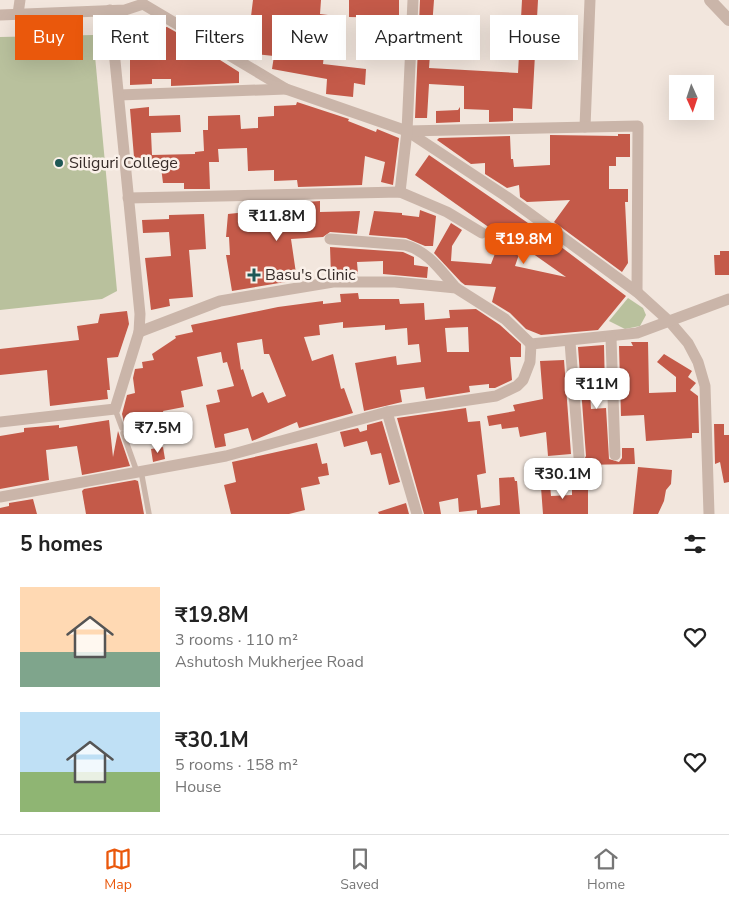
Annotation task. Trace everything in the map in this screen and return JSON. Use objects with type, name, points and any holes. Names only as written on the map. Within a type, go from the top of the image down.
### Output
[{"type":"street","points":[[18,14],[20,0]]},
{"type":"street","points":[[400,192],[407,131],[414,0]]},
{"type":"street","points":[[585,127],[590,0]]},
{"type":"street","points":[[710,0],[729,20]]},
{"type":"street","points":[[0,15],[126,10],[144,2],[286,89],[407,131],[507,197],[637,292],[670,322],[688,342],[698,362],[705,386],[709,514]]},
{"type":"street","points":[[0,422],[115,409],[139,332],[140,314],[110,10]]},
{"type":"street","points":[[118,95],[286,89]]},
{"type":"street","points":[[407,131],[638,126],[637,292]]},
{"type":"street","points":[[128,198],[400,192],[447,212],[482,233]]},
{"type":"street","points":[[330,239],[405,245],[416,248],[428,257],[456,288],[505,319],[531,344],[570,342],[637,334],[729,299]]},
{"type":"street","points":[[139,332],[220,301],[333,282],[396,282],[456,288]]},
{"type":"street","points":[[611,338],[615,455]]},
{"type":"street","points":[[570,342],[579,458]]},
{"type":"street","points":[[0,497],[226,456],[387,412],[483,400],[507,392],[517,386],[527,374],[531,344]]},
{"type":"street","points":[[387,412],[416,514]]},
{"type":"lane","points":[[115,409],[139,471],[149,514]]},
{"type":"green space","points":[[83,35],[93,35],[93,60],[95,60],[117,291],[102,299],[0,310],[0,37],[15,37],[15,60],[83,60]]},
{"type":"green space","points":[[628,298],[643,308],[646,315],[640,326],[625,329],[609,321]]},
{"type":"building","points":[[253,0],[321,0],[320,14],[328,15],[272,15],[272,56],[262,55],[262,15],[251,15]]},
{"type":"building","points":[[349,0],[399,0],[399,15],[356,15],[356,17],[349,17]]},
{"type":"building","points":[[420,0],[434,0],[433,15],[419,15]]},
{"type":"building","points":[[522,0],[538,0],[537,15],[521,15]]},
{"type":"building","points":[[166,27],[176,32],[176,60],[220,60],[239,72],[239,83],[171,86],[171,79],[152,79],[152,84],[130,85],[130,60],[166,60]]},
{"type":"building","points":[[273,60],[323,60],[323,64],[366,69],[365,85],[354,83],[353,97],[326,94],[327,79],[272,69]]},
{"type":"building","points":[[417,60],[430,60],[429,68],[518,73],[519,60],[535,60],[532,109],[513,108],[513,121],[489,122],[489,110],[464,109],[464,86],[429,84],[427,118],[415,118]]},
{"type":"building","points":[[297,102],[349,119],[348,121],[376,132],[377,129],[399,138],[393,185],[381,182],[385,162],[365,156],[362,185],[298,187],[297,180],[274,181],[274,170],[248,171],[247,148],[218,149],[219,162],[209,162],[210,189],[184,189],[184,183],[163,183],[161,167],[135,169],[130,109],[149,107],[149,116],[180,115],[181,132],[151,133],[152,155],[195,154],[195,152],[204,151],[203,130],[208,130],[208,116],[240,115],[241,129],[258,128],[258,117],[274,116],[274,106],[296,105]]},
{"type":"building","points":[[460,107],[460,122],[436,123],[436,111],[458,110]]},
{"type":"building","points":[[618,134],[630,134],[630,157],[616,157],[616,166],[609,166],[609,189],[628,189],[628,202],[625,202],[628,263],[622,272],[554,222],[570,200],[527,202],[520,197],[519,185],[507,188],[485,174],[485,163],[471,164],[437,140],[439,138],[510,136],[511,159],[513,159],[514,167],[550,165],[550,135],[618,136]]},
{"type":"building","points":[[429,155],[544,234],[626,296],[598,330],[541,335],[526,329],[510,313],[492,302],[496,287],[465,285],[434,253],[451,223],[462,230],[452,246],[451,261],[491,264],[504,238],[415,175]],"holes":[[[522,246],[566,277],[515,266]]]},
{"type":"building","points":[[320,201],[320,212],[360,211],[357,234],[330,232],[323,237],[291,239],[297,280],[232,291],[226,255],[230,255],[229,237],[226,237],[228,214],[275,209],[275,213],[306,212],[306,202]]},
{"type":"building","points":[[420,210],[436,216],[433,246],[425,246],[406,238],[369,235],[374,211],[402,213],[402,215],[419,217]]},
{"type":"building","points":[[204,214],[206,249],[189,250],[193,297],[169,299],[170,306],[151,310],[145,258],[171,256],[169,232],[143,233],[142,220],[169,219],[169,215]]},
{"type":"building","points":[[330,247],[403,252],[414,257],[414,265],[428,267],[427,278],[383,274],[383,261],[357,262],[358,274],[331,275]]},
{"type":"building","points":[[720,251],[729,251],[729,275],[715,275],[714,255],[720,255]]},
{"type":"building","points":[[358,293],[359,299],[399,299],[400,304],[424,303],[425,320],[450,318],[449,310],[476,309],[500,325],[521,344],[521,357],[510,357],[512,380],[495,388],[489,388],[489,384],[469,386],[470,392],[426,399],[424,387],[400,390],[402,402],[364,411],[355,363],[396,356],[397,365],[421,362],[419,344],[408,345],[407,328],[385,330],[385,325],[343,328],[343,322],[319,325],[320,335],[304,337],[312,361],[333,354],[341,389],[344,388],[353,413],[299,428],[297,422],[252,441],[248,428],[224,434],[226,446],[215,448],[206,405],[220,402],[217,390],[234,386],[227,362],[223,363],[221,352],[197,357],[203,386],[181,391],[184,407],[163,411],[165,419],[159,420],[160,427],[144,429],[143,425],[126,430],[122,414],[127,395],[135,393],[133,378],[135,369],[143,368],[142,362],[154,360],[152,354],[176,338],[175,336],[193,332],[191,325],[278,307],[323,301],[323,304],[341,302],[340,294]],"holes":[[[468,327],[469,352],[447,352],[445,328]],[[262,339],[264,354],[269,354],[286,396],[268,403],[263,392],[252,397],[243,369],[241,370],[237,343]]]},
{"type":"building","points":[[127,311],[129,324],[118,357],[107,358],[110,390],[107,390],[108,399],[50,406],[47,370],[0,375],[0,349],[79,340],[77,326],[98,323],[100,314]]},
{"type":"building","points":[[631,342],[648,342],[649,393],[676,392],[676,377],[657,362],[664,354],[692,371],[688,377],[696,383],[690,390],[698,396],[699,433],[692,433],[692,438],[646,441],[644,415],[621,416],[619,346],[633,346]]},
{"type":"building","points":[[604,345],[605,390],[590,391],[591,409],[606,408],[609,459],[619,462],[622,458],[622,448],[634,448],[635,464],[581,465],[586,456],[578,347]]},
{"type":"building","points":[[564,360],[571,454],[548,456],[546,432],[520,437],[518,427],[502,429],[501,424],[489,426],[487,416],[515,411],[513,405],[543,399],[540,361]]},
{"type":"building","points":[[466,408],[468,422],[480,421],[486,473],[477,475],[481,508],[500,505],[499,478],[514,477],[515,481],[517,481],[520,514],[477,514],[477,510],[459,512],[458,498],[439,502],[441,514],[424,514],[397,418]]},
{"type":"building","points":[[109,420],[113,457],[118,431],[130,466],[82,475],[77,446],[46,450],[49,480],[0,489],[0,436],[24,432],[24,428],[59,425],[59,428]]},
{"type":"building","points":[[382,421],[400,482],[389,485],[381,453],[371,455],[367,441],[344,447],[340,432],[358,428],[360,432],[367,430],[367,425]]},
{"type":"building","points":[[714,424],[724,424],[724,435],[729,435],[729,482],[724,483],[720,462],[715,464]]},
{"type":"building","points":[[317,443],[322,464],[327,463],[329,475],[318,477],[320,484],[301,488],[305,510],[289,514],[231,514],[224,485],[236,482],[232,462]]},
{"type":"building","points":[[163,447],[165,459],[153,462],[151,449]]},
{"type":"building","points":[[638,467],[672,470],[671,484],[666,490],[664,501],[658,514],[633,514]]},
{"type":"building","points":[[549,473],[551,496],[572,495],[572,490],[588,490],[588,514],[543,514],[540,474]]},
{"type":"building","points":[[138,481],[144,514],[86,514],[82,491],[84,489]]},
{"type":"building","points":[[33,499],[37,514],[0,514],[0,508],[9,506],[9,503]]},
{"type":"building","points":[[406,503],[409,514],[379,514],[378,512]]},
{"type":"place","name":"Siliguri College","points":[[59,163]]},
{"type":"place","name":"Basu's Clinic","points":[[254,275]]}]
